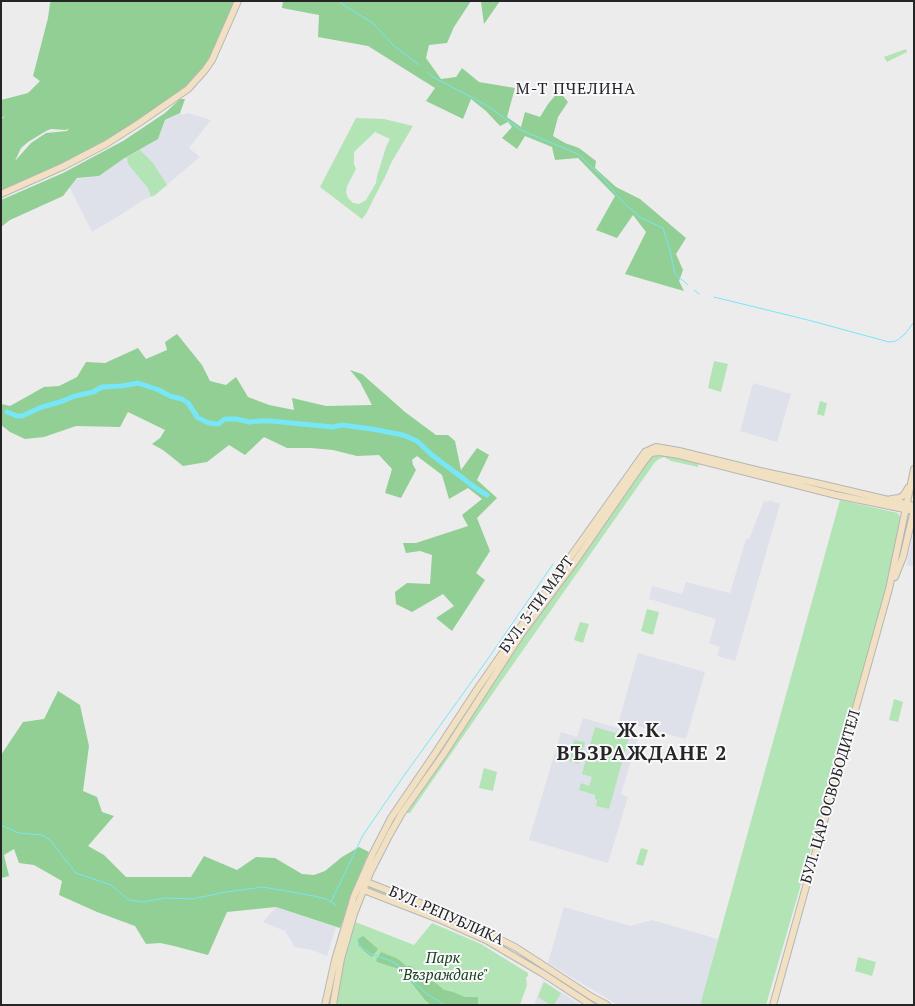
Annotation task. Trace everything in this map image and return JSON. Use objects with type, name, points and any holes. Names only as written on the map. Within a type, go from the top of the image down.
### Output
[{"type":"street","points":[[1,194],[64,166],[106,144],[188,89],[212,60],[238,1]]},
{"type":"street","name":"БУЛ. 3-ТИ МАРТ","points":[[333,1005],[341,959],[361,889],[373,853],[391,818],[478,688],[644,452],[656,447],[679,450],[760,471],[884,499],[911,509]]},
{"type":"street","name":"БУЛ. 3-ТИ МАРТ","points":[[364,880],[402,813],[443,755],[522,633],[651,453],[660,452],[679,455],[836,495],[911,509]]},
{"type":"street","points":[[884,499],[895,499],[904,495],[913,471]]},
{"type":"street","name":"БУЛ. ЦАР ОСВОБОДИТЕЛ","points":[[889,589],[903,557],[912,528],[913,471]]},
{"type":"street","name":"БУЛ. ЦАР ОСВОБОДИТЕЛ","points":[[773,1005],[911,509]]},
{"type":"street","name":"БУЛ. РЕПУБЛИКА","points":[[364,880],[444,912],[489,934],[514,947],[607,1005]]},
{"type":"street","name":"БУЛ. 3-ТИ МАРТ","points":[[325,1005],[341,938],[361,889]]},
{"type":"street","name":"БУЛ. РЕПУБЛИКА","points":[[361,889],[441,920],[486,940],[591,1005]]},
{"type":"shaded area","points":[[180,113],[182,115],[188,113],[211,120],[189,148],[200,157],[155,195],[143,200],[92,232],[70,188],[77,179],[99,176],[123,159],[158,139],[165,121]]},
{"type":"shaded area","points":[[753,383],[791,394],[777,442],[740,431]]},
{"type":"shaded area","points":[[769,500],[780,504],[735,661],[717,656],[720,647],[709,643],[716,619],[649,599],[652,586],[682,594],[686,582],[730,593],[746,539],[749,539],[764,501],[769,502]]},
{"type":"shaded area","points":[[914,531],[914,567],[906,565]]},
{"type":"shaded area","points":[[638,653],[705,672],[686,739],[619,721]]},
{"type":"shaded area","points":[[583,718],[639,734],[621,794],[628,797],[608,863],[529,840],[561,732],[577,737]]},
{"type":"shaded area","points":[[276,907],[336,927],[327,956],[312,950],[295,947],[285,931],[263,922]]},
{"type":"shaded area","points":[[564,907],[630,926],[652,920],[718,939],[700,1005],[618,1005],[548,963]]},
{"type":"shaded area","points":[[543,981],[581,1005],[534,1005]]},
{"type":"green space","points":[[53,1],[235,1],[207,63],[185,87],[127,128],[67,162],[1,192],[1,119],[6,116],[1,118],[1,100],[28,93],[40,81],[33,76],[50,3]],"holes":[[[69,128],[67,131],[46,133],[31,143],[15,161],[21,148],[46,131],[51,129],[66,130]]]},
{"type":"green space","points":[[283,1],[471,1],[454,27],[447,43],[429,45],[426,58],[441,79],[456,77],[462,68],[479,82],[515,88],[507,117],[521,127],[525,112],[540,117],[559,91],[568,102],[558,117],[553,136],[579,148],[596,161],[595,168],[616,187],[640,199],[686,238],[676,254],[683,270],[679,281],[684,291],[625,274],[646,232],[633,215],[617,238],[596,230],[615,196],[578,158],[555,160],[552,147],[525,136],[517,149],[502,138],[512,127],[508,122],[500,126],[471,99],[463,119],[426,101],[435,88],[368,46],[318,37],[319,15],[282,8]]},
{"type":"green space","points":[[475,1],[500,1],[484,24],[481,2]]},
{"type":"green space","points":[[906,49],[907,52],[887,62],[884,57]]},
{"type":"green space","points":[[180,99],[185,99],[180,113],[165,120],[158,139],[123,159],[99,176],[77,178],[63,196],[10,220],[1,227],[1,200],[63,173],[123,141],[165,113]]},
{"type":"green space","points":[[356,118],[384,119],[413,126],[362,219],[320,187]],"holes":[[[375,132],[390,139],[376,183],[366,200],[359,204],[353,203],[348,198],[346,192],[356,169],[354,152]]]},
{"type":"green space","points":[[140,150],[153,163],[167,185],[151,197],[148,188],[128,164],[127,157]]},
{"type":"green space","points":[[177,334],[202,365],[210,381],[226,385],[236,377],[248,397],[269,405],[294,410],[292,398],[326,406],[372,405],[360,382],[350,370],[362,374],[405,412],[436,435],[448,435],[455,441],[461,470],[477,448],[489,455],[477,480],[497,498],[477,518],[490,551],[476,573],[485,580],[452,631],[436,618],[454,606],[443,594],[412,612],[396,604],[395,592],[407,583],[430,584],[432,555],[420,551],[406,553],[403,543],[416,543],[468,526],[462,515],[482,499],[468,488],[449,499],[442,475],[417,456],[412,460],[416,470],[401,498],[385,493],[392,469],[379,455],[357,456],[333,450],[287,448],[264,437],[245,455],[229,445],[207,462],[183,466],[152,444],[160,438],[165,430],[128,412],[120,427],[76,426],[44,437],[25,439],[10,432],[1,425],[1,404],[10,406],[44,387],[59,386],[77,377],[86,362],[105,363],[138,348],[146,359],[167,350],[165,342]]},
{"type":"green space","points":[[714,361],[728,364],[721,392],[708,388]]},
{"type":"green space","points":[[820,401],[827,403],[824,416],[817,414]]},
{"type":"green space","points":[[651,453],[700,460],[698,467],[671,461],[664,457],[655,462],[410,813],[402,813],[522,633]]},
{"type":"green space","points":[[840,500],[898,513],[901,519],[888,584],[766,1005],[700,1005]]},
{"type":"green space","points":[[647,609],[659,612],[653,635],[641,631]]},
{"type":"green space","points":[[580,622],[589,624],[583,643],[574,640]]},
{"type":"green space","points":[[58,691],[80,705],[89,746],[83,791],[97,797],[102,812],[114,816],[88,846],[104,855],[126,877],[191,877],[204,856],[237,870],[256,857],[275,858],[302,874],[314,875],[325,871],[342,857],[359,847],[369,852],[340,928],[276,907],[227,912],[208,955],[160,943],[146,944],[135,926],[59,895],[62,881],[34,865],[19,863],[14,849],[4,855],[9,876],[1,878],[1,755],[23,722],[44,719]]},
{"type":"green space","points":[[894,699],[903,702],[898,722],[889,720]]},
{"type":"green space","points":[[595,727],[629,737],[609,809],[596,806],[597,800],[595,795],[579,790],[581,783],[589,786],[592,777],[582,774]]},
{"type":"green space","points":[[574,740],[585,742],[579,764],[569,761]]},
{"type":"green space","points":[[484,768],[497,772],[493,791],[479,788]]},
{"type":"green space","points":[[641,848],[648,850],[643,866],[636,864]]},
{"type":"green space","points":[[371,883],[460,920],[441,920],[367,891]]},
{"type":"green space","name":"Парк \"Възраждане\"","points":[[353,921],[414,945],[432,923],[481,944],[528,973],[526,977],[527,985],[520,1005],[339,1005],[338,1003],[335,1005],[341,969]]},
{"type":"green space","points":[[363,936],[378,949],[372,957],[358,945],[358,939]]},
{"type":"green space","points":[[381,952],[398,959],[406,966],[411,966],[444,990],[465,997],[478,997],[478,1005],[431,1005],[404,973],[396,968],[377,962],[376,960]]},
{"type":"green space","points":[[858,957],[876,962],[872,976],[855,971]]},
{"type":"green space","points":[[544,982],[561,993],[554,1005],[550,1005],[538,997]]},
{"type":"waterway","points":[[340,1],[374,24],[393,45],[419,65]]},
{"type":"waterway","points":[[427,72],[486,105],[521,130],[578,154],[601,176],[622,201],[641,218],[663,228],[675,274],[688,285]]},
{"type":"waterway","points":[[694,290],[699,294]]},
{"type":"waterway","points":[[714,297],[889,342],[896,341],[905,334],[914,322]]},
{"type":"waterway","points":[[7,412],[22,416],[42,407],[93,392],[102,387],[138,383],[182,399],[188,403],[198,418],[209,423],[218,424],[225,419],[237,419],[249,422],[271,421],[333,427],[342,425],[403,435],[417,441],[432,455],[487,495]]},
{"type":"waterway","points":[[331,902],[363,835],[553,564]]},
{"type":"waterway","points":[[1,825],[19,833],[42,835],[50,840],[76,873],[111,885],[129,900],[143,902],[165,898],[192,899],[263,887],[314,896],[326,899],[336,905]]},
{"type":"waterway","points":[[357,940],[361,947],[371,954],[398,965],[427,994],[445,1005]]},
{"type":"district","name":"М-Т ПЧЕЛИНА","points":[[576,89]]},
{"type":"district","name":"Ж.К. ВЪЗРАЖДАНЕ 2","points":[[642,742]]}]
